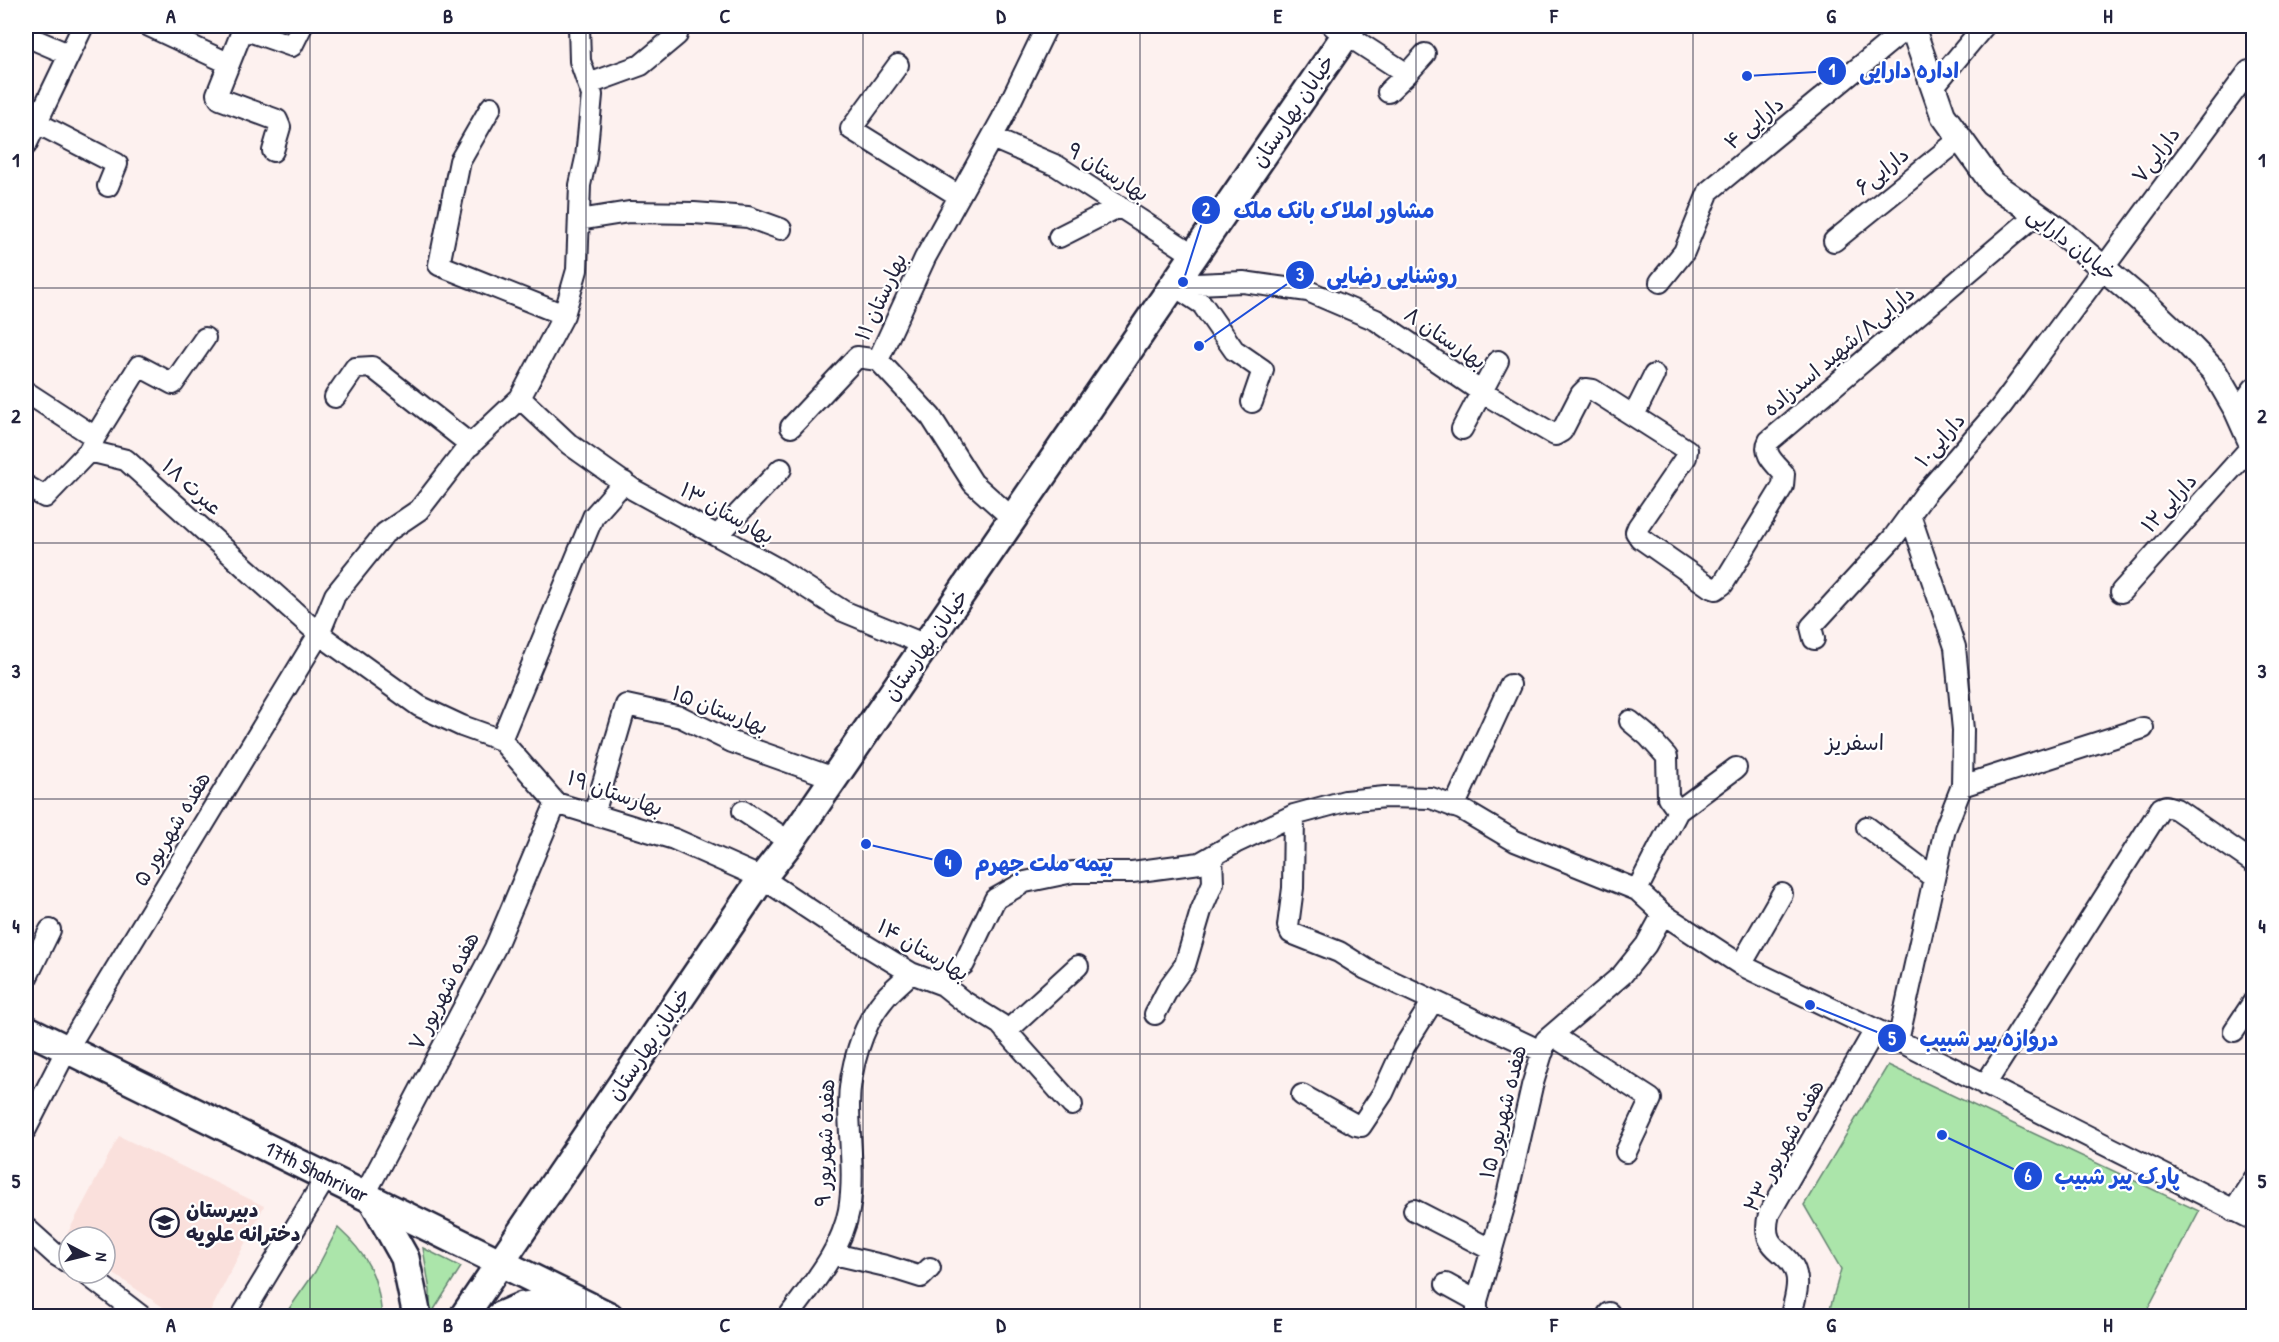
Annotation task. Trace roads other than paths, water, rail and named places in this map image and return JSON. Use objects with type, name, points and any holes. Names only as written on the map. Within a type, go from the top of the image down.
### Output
[{"type":"main road","name":"خیابان بهارستان","points":[[464,1317],[762,878],[790,842],[1194,255],[1343,28]]},
{"type":"main road","name":"17th Shahrivar","points":[[26,1029],[609,1317]]},
{"type":"main road","points":[[368,1198],[405,1258],[417,1317]]},
{"type":"main road","points":[[500,1317],[523,1306],[573,1299]]},
{"type":"street","points":[[26,145],[83,26]]},
{"type":"street","points":[[149,26],[228,63]]},
{"type":"street","points":[[273,151],[280,127],[277,120],[218,97],[228,63],[243,29],[292,46],[302,26]]},
{"type":"street","name":"هفده شهریور ۵","points":[[26,1129],[66,1049],[319,634],[335,595],[386,533],[419,510],[471,445],[520,398],[564,315],[577,270],[580,185],[586,158],[592,95],[580,61],[579,26]]},
{"type":"street","name":"بهارستان ۱۱","points":[[1013,519],[973,483],[931,417],[878,360],[925,258],[992,138],[1047,26]]},
{"type":"street","name":"خیابان دارایی","points":[[1910,26],[1943,115],[1992,183],[2055,227],[2149,307],[2214,371],[2237,411],[2253,447]]},
{"type":"street","name":"دارایی ۴","points":[[1660,282],[1684,252],[1709,191],[1910,26]]},
{"type":"street","points":[[1934,86],[1984,26]]},
{"type":"street","points":[[1343,28],[1407,74]]},
{"type":"street","points":[[589,84],[641,65],[677,35]]},
{"type":"street","points":[[26,36],[68,54]]},
{"type":"street","points":[[1388,92],[1425,54]]},
{"type":"street","points":[[898,65],[850,129],[959,196]]},
{"type":"street","name":"دارایی۷","points":[[2102,267],[2249,71]]},
{"type":"street","points":[[491,107],[460,161],[439,265],[564,315]]},
{"type":"street","points":[[37,123],[117,164],[108,186]]},
{"type":"street","name":"بهارستان ۹","points":[[992,138],[1057,166],[1194,255]]},
{"type":"street","name":"دارایی۶","points":[[1834,241],[1960,139]]},
{"type":"street","points":[[1059,237],[1118,207]]},
{"type":"street","points":[[579,220],[629,212],[694,213],[748,217],[781,229]]},
{"type":"street","name":"دارایی۸/شهید اسدزاده","points":[[1482,393],[1555,435],[1562,431],[1586,389],[1593,390],[1688,450],[1686,457],[1636,532],[1640,538],[1658,551],[1716,589],[1723,585],[1783,486],[1784,474],[1767,454],[1766,447],[1770,441],[2037,214]]},
{"type":"street","name":"دارایی۱۰","points":[[1814,639],[1811,627],[1893,537],[1925,494],[2000,408],[2067,320],[2102,267]]},
{"type":"street","name":"بهارستان ۸","points":[[1173,285],[1243,282],[1308,291],[1376,320],[1482,393]]},
{"type":"street","points":[[1173,285],[1202,303],[1234,350],[1263,370],[1252,402]]},
{"type":"street","points":[[26,486],[45,498],[92,444],[139,366],[173,384],[205,338]]},
{"type":"street","points":[[791,427],[857,357],[878,360]]},
{"type":"street","points":[[1462,429],[1498,361]]},
{"type":"street","points":[[335,397],[355,368],[372,367],[471,445]]},
{"type":"street","points":[[1634,415],[1654,375]]},
{"type":"street","points":[[2237,411],[2253,388]]},
{"type":"street","name":"عبرت ۱۸","points":[[26,392],[92,444],[126,460],[319,634]]},
{"type":"street","name":"بهارستان ۱۳","points":[[520,398],[569,444],[624,482],[778,569],[843,612],[926,645]]},
{"type":"street","name":"دارایی۱۲","points":[[2121,592],[2253,447]]},
{"type":"street","points":[[718,535],[781,468]]},
{"type":"street","points":[[501,740],[593,517],[624,482]]},
{"type":"street","points":[[1898,1041],[1946,829],[1962,786],[1963,730],[1955,647],[1910,515]]},
{"type":"street","name":"بهارستان ۱۹","points":[[319,634],[419,706],[462,726],[501,740],[556,803],[674,839],[762,878]]},
{"type":"street","points":[[1454,807],[1510,685]]},
{"type":"street","name":"بهارستان ۱۵","points":[[594,814],[626,705],[681,717],[732,742],[834,778]]},
{"type":"street","points":[[1630,721],[1648,736],[1667,757],[1668,797],[1678,811]]},
{"type":"street","points":[[1962,786],[2143,728]]},
{"type":"street","points":[[1642,894],[1678,811],[1736,768]]},
{"type":"street","points":[[943,985],[945,979],[964,963],[995,899],[1025,882],[1073,872],[1132,872],[1200,863],[1294,815],[1345,801],[1385,797],[1431,798],[1454,807],[1515,841],[1642,894],[1664,914],[1741,964],[2253,1220]]},
{"type":"street","name":"هفده شهریور ۷","points":[[368,1198],[495,948],[556,803]]},
{"type":"street","points":[[1985,1085],[2161,808],[2166,806],[2176,809],[2253,861]]},
{"type":"street","points":[[743,811],[790,842]]},
{"type":"street","points":[[1294,815],[1293,888],[1288,930],[1339,952],[1366,969],[1433,1001],[1547,1043],[1651,1100],[1626,1152]]},
{"type":"street","points":[[1867,827],[1934,878]]},
{"type":"street","points":[[1155,1014],[1169,987],[1185,964],[1201,911],[1213,883],[1212,856]]},
{"type":"street","name":"بهارستان ۱۴","points":[[762,878],[911,973],[943,985],[963,1001],[1000,1024],[1072,1105]]},
{"type":"street","points":[[1741,964],[1782,894]]},
{"type":"street","name":"هفده شهریور ۱۵","points":[[1477,1309],[1506,1200],[1532,1086],[1547,1043],[1622,975],[1646,945],[1664,914]]},
{"type":"street","points":[[26,979],[50,930]]},
{"type":"street","points":[[1006,1032],[1078,966]]},
{"type":"street","name":"هفده شهریور ۹","points":[[789,1317],[834,1254],[849,1210],[852,1164],[849,1104],[853,1066],[867,1029],[884,999],[911,973]]},
{"type":"street","points":[[1302,1095],[1356,1125],[1361,1125],[1383,1093],[1404,1047],[1433,1001]]},
{"type":"street","points":[[2234,1031],[2253,1001]]},
{"type":"street","name":"هفده شهریور ۲۳","points":[[1791,1317],[1797,1276],[1793,1267],[1767,1238],[1765,1228],[1769,1215],[1875,1030]]},
{"type":"street","points":[[242,1317],[326,1177]]},
{"type":"street","points":[[2234,1210],[2253,1179]]},
{"type":"street","points":[[1414,1210],[1492,1250]]},
{"type":"street","points":[[26,1228],[57,1256]]},
{"type":"street","points":[[834,1254],[921,1277],[930,1268]]},
{"type":"street","points":[[1446,1284],[1477,1309]]},
{"type":"street","points":[[100,1285],[141,1317]]},
{"type":"place","name":"اداره دارایی","points":[[1747,76]]},
{"type":"place","name":"مشاور املاک بانک ملک","points":[[1183,282]]},
{"type":"place","name":"روشنایی رضایی","points":[[1199,346]]},
{"type":"place","name":"بیمه ملت جهرم","points":[[866,844]]},
{"type":"place","name":"دروازه پیر شبیب","points":[[1810,1005]]},
{"type":"place","name":"پارک پیر شبیب","points":[[1942,1135]]},
{"type":"place","name":"دبیرستان دخترانه علویه","points":[[165,1222]]},
{"type":"district","name":"اسفریز","points":[[1855,742]]}]
